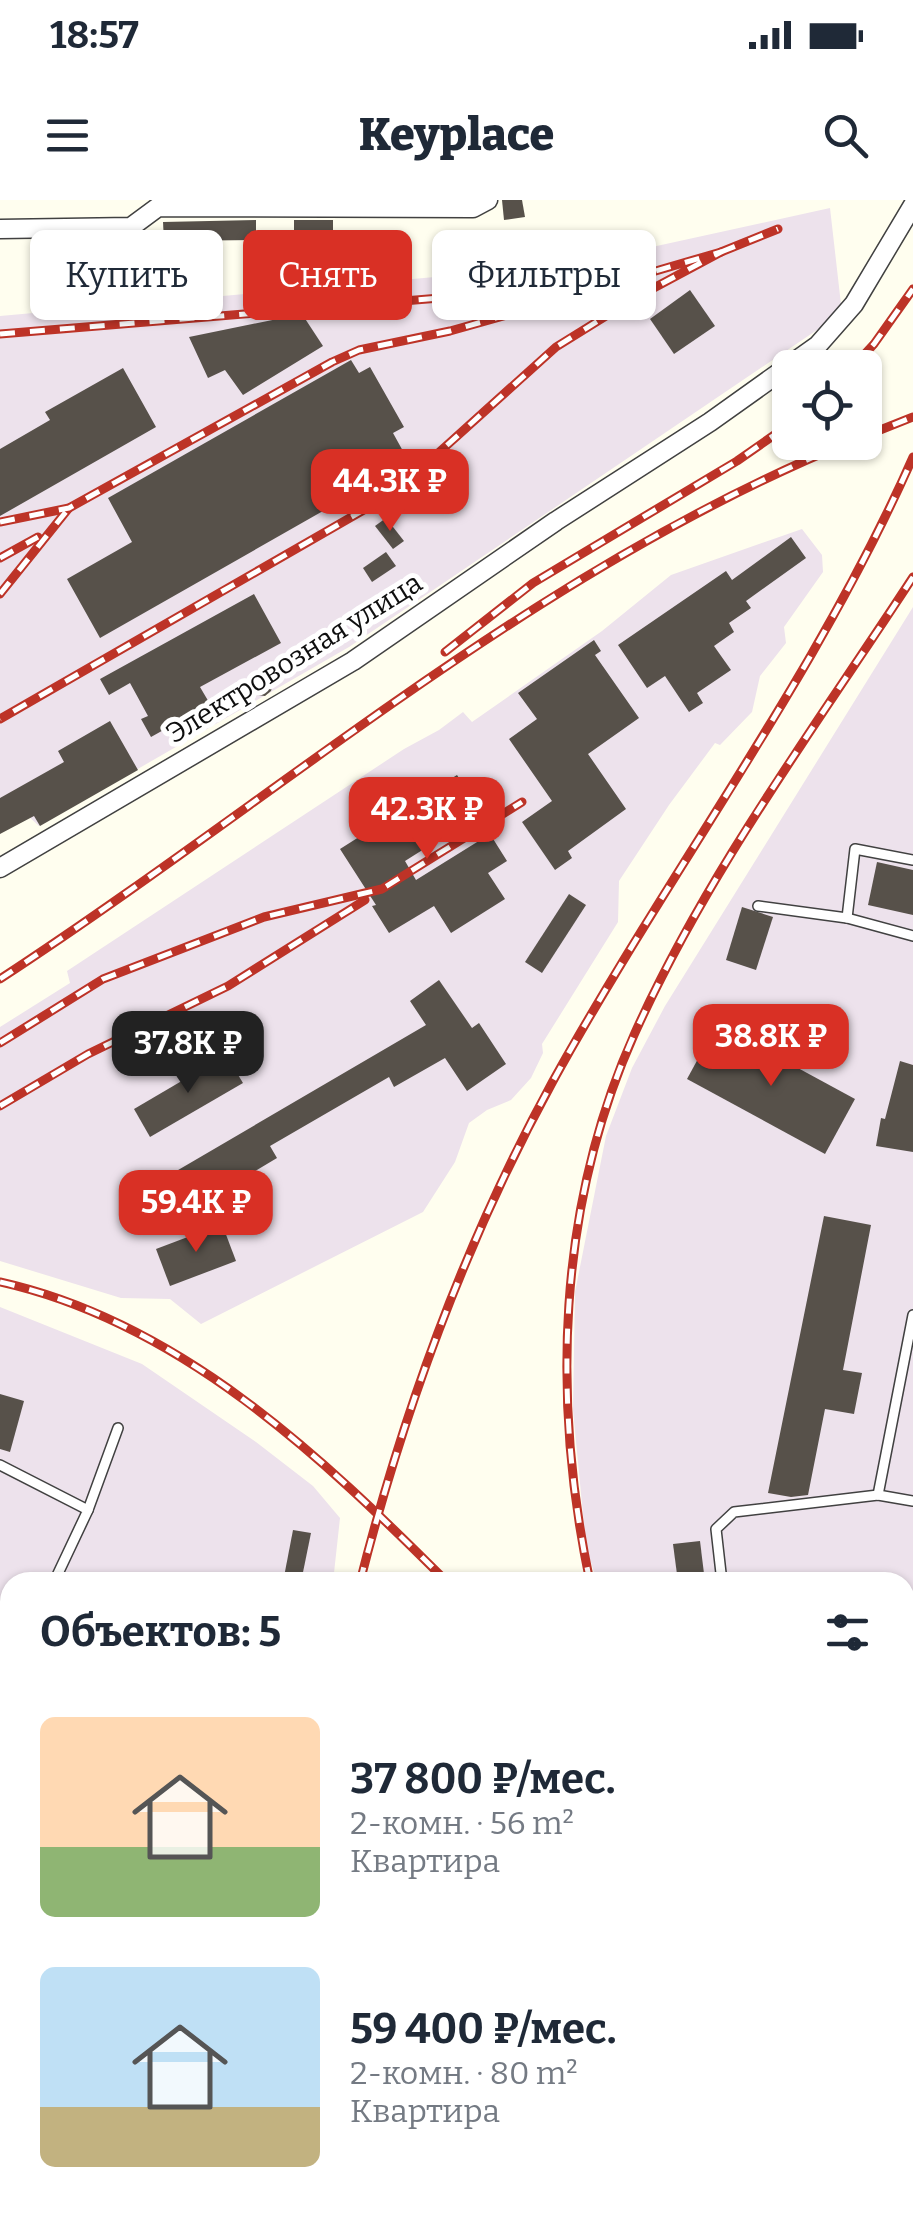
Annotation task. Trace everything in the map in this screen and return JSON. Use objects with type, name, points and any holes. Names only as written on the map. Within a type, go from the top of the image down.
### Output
[{"type":"street","points":[[0,229],[132,227],[158,207],[474,208],[488,200]]},
{"type":"street","name":"Электровозная улица","points":[[0,868],[353,661],[818,345],[854,304],[913,204]]},
{"type":"lane","points":[[847,918],[855,849],[913,860]]},
{"type":"lane","points":[[758,906],[847,918],[913,936]]},
{"type":"lane","points":[[878,1495],[913,1315]]},
{"type":"lane","points":[[59,1572],[88,1510],[118,1428]]},
{"type":"lane","points":[[0,1465],[88,1510]]},
{"type":"lane","points":[[721,1572],[716,1529],[734,1512],[878,1495],[913,1501]]},
{"type":"shaded area","points":[[830,208],[842,313],[787,350],[772,350],[772,360],[349,647],[39,826],[27,815],[0,831],[0,316],[30,313],[30,320],[223,320],[223,296],[243,294],[243,320],[412,320],[412,279],[432,277],[432,320],[656,320],[656,246]]},
{"type":"shaded area","points":[[802,529],[822,555],[823,572],[784,627],[786,643],[760,676],[752,712],[720,745],[715,743],[669,805],[619,881],[618,922],[542,1044],[543,1053],[531,1078],[511,1100],[469,1123],[455,1162],[423,1212],[201,1324],[170,1299],[121,1298],[0,1261],[0,1027],[70,983],[67,971],[404,749],[463,712],[472,722],[602,631],[671,575]]},
{"type":"shaded area","points":[[913,607],[913,1572],[594,1572],[586,1546],[573,1410],[575,1292],[606,1136],[632,1068],[665,1006]]},
{"type":"shaded area","points":[[0,1307],[142,1364],[313,1486],[340,1518],[334,1572],[0,1572]]},
{"type":"building","points":[[502,200],[522,200],[525,217],[504,220]]},
{"type":"building","points":[[256,220],[256,230],[243,230],[243,240],[223,240],[223,230],[163,230],[163,222]]},
{"type":"building","points":[[294,220],[333,220],[333,230],[294,230]]},
{"type":"building","points":[[690,290],[715,326],[674,354],[651,320],[656,320],[656,315]]},
{"type":"building","points":[[273,320],[306,320],[323,346],[243,395],[225,370],[208,378],[189,337]]},
{"type":"building","points":[[351,360],[359,373],[370,367],[404,427],[393,433],[409,462],[100,638],[67,579],[132,542],[108,498]]},
{"type":"building","points":[[123,368],[156,427],[0,516],[0,449],[50,420],[45,412]]},
{"type":"building","points":[[386,518],[404,541],[393,549],[375,526]]},
{"type":"building","points":[[791,537],[806,558],[746,601],[751,608],[729,623],[734,632],[714,646],[731,670],[697,693],[703,703],[689,712],[665,676],[647,688],[618,645],[726,571],[732,580]]},
{"type":"building","points":[[386,552],[396,566],[372,582],[363,568]]},
{"type":"building","points":[[254,594],[281,643],[200,687],[210,704],[151,737],[141,719],[148,716],[130,683],[109,695],[100,679]]},
{"type":"building","points":[[594,640],[601,651],[595,655],[639,718],[588,754],[626,809],[568,851],[572,858],[555,870],[522,822],[552,801],[509,739],[537,719],[518,693]]},
{"type":"building","points":[[253,674],[268,676],[273,682],[265,696],[257,695],[251,688]]},
{"type":"building","points":[[110,721],[138,770],[40,826],[34,816],[0,834],[0,798],[64,762],[58,751]]},
{"type":"building","points":[[457,775],[481,813],[405,861],[416,880],[490,834],[507,861],[488,873],[505,899],[451,933],[434,906],[389,933],[340,849]]},
{"type":"building","points":[[877,862],[913,870],[913,915],[868,905]]},
{"type":"building","points":[[569,894],[586,905],[542,973],[525,962]]},
{"type":"building","points":[[742,907],[773,917],[756,970],[726,960]]},
{"type":"building","points":[[439,980],[472,1028],[479,1023],[506,1064],[467,1091],[445,1058],[394,1087],[389,1077],[270,1146],[277,1158],[193,1208],[173,1173],[426,1025],[410,1001]]},
{"type":"building","points":[[717,1024],[855,1099],[825,1154],[687,1079]]},
{"type":"building","points":[[226,1055],[243,1083],[150,1137],[134,1109]]},
{"type":"building","points":[[900,1061],[913,1065],[913,1152],[876,1146]]},
{"type":"building","points":[[824,1216],[871,1225],[843,1370],[862,1373],[854,1414],[825,1409],[808,1495],[791,1497],[768,1493]]},
{"type":"building","points":[[222,1224],[236,1261],[170,1286],[156,1249]]},
{"type":"building","points":[[0,1394],[24,1401],[10,1452],[0,1449]]},
{"type":"building","points":[[293,1530],[311,1533],[303,1572],[285,1572]]},
{"type":"building","points":[[700,1541],[704,1572],[677,1572],[673,1544]]},
{"type":"railway","points":[[721,252],[778,229]]},
{"type":"railway","points":[[0,334],[611,284],[721,252],[635,298],[556,347],[395,492],[0,719]]},
{"type":"railway","points":[[868,350],[913,289]]},
{"type":"railway","points":[[0,522],[69,508],[359,350],[489,320]]},
{"type":"railway","points":[[882,429],[913,417]]},
{"type":"railway","points":[[445,652],[533,583],[772,437]]},
{"type":"railway","points":[[363,1572],[397,1453],[441,1326],[522,1141],[598,1003],[832,618],[913,457]]},
{"type":"railway","points":[[0,979],[517,620],[624,554],[734,494],[809,460]]},
{"type":"railway","points":[[0,594],[69,508]]},
{"type":"railway","points":[[0,558],[38,537]]},
{"type":"railway","points":[[588,1572],[570,1444],[569,1305],[576,1236],[608,1100],[634,1035],[695,916],[764,801],[913,577]]},
{"type":"railway","points":[[0,1043],[103,979],[264,917],[382,889],[522,802]]},
{"type":"railway","points":[[0,1106],[88,1054],[228,986],[365,900]]},
{"type":"railway","points":[[0,1282],[66,1301],[128,1328],[187,1361],[298,1442],[437,1572]]}]
